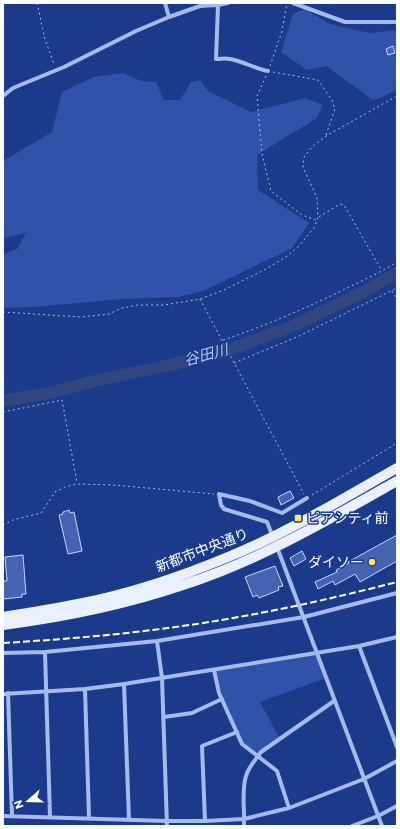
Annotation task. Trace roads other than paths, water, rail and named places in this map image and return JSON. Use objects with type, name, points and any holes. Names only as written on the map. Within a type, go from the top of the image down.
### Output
[{"type":"main road","name":"新都市中央通り","points":[[3,617],[79,604],[146,586],[275,541],[326,508],[397,468]]},
{"type":"main road","name":"新都市中央通り","points":[[3,625],[53,618],[149,596],[207,577],[275,541],[397,481]]},
{"type":"street","points":[[165,3],[169,17]]},
{"type":"street","points":[[3,96],[13,88],[56,70],[117,42],[136,31],[169,17],[200,6],[228,3]]},
{"type":"street","points":[[293,3],[345,22],[397,22]]},
{"type":"street","points":[[218,5],[216,59],[229,59],[243,63],[258,70],[268,71]]},
{"type":"street","points":[[307,498],[282,513],[250,501],[219,494],[221,505],[224,509],[267,522],[382,826]]},
{"type":"street","points":[[3,653],[45,652],[157,641],[304,617],[397,593]]},
{"type":"street","points":[[3,694],[85,689],[124,684],[359,646],[397,637]]},
{"type":"street","points":[[157,641],[162,678],[167,824]]},
{"type":"street","points":[[359,646],[397,748]]},
{"type":"street","points":[[45,652],[50,816]]},
{"type":"street","points":[[214,670],[219,693],[242,744],[276,772],[289,808]]},
{"type":"street","points":[[124,684],[129,820]]},
{"type":"street","points":[[85,689],[89,818]]},
{"type":"street","points":[[8,693],[12,816]]},
{"type":"street","points":[[164,717],[192,714],[222,699]]},
{"type":"street","points":[[244,826],[243,790],[246,774],[257,757],[261,752],[334,702]]},
{"type":"street","points":[[205,821],[202,746],[237,732]]},
{"type":"street","points":[[3,816],[50,816],[129,820],[167,824],[244,818],[289,808],[364,779],[397,761]]},
{"type":"street","points":[[352,826],[378,816],[397,806]]},
{"type":"waterway","name":"谷田川","points":[[3,401],[58,391],[94,381],[223,352],[293,326],[361,293],[397,273]]},
{"type":"railway","points":[[3,643],[67,639],[193,625],[291,607],[397,582]]},
{"type":"place","name":"ピアシティ前","points":[[298,518]]},
{"type":"place","name":"ダイソー","points":[[372,562]]}]
